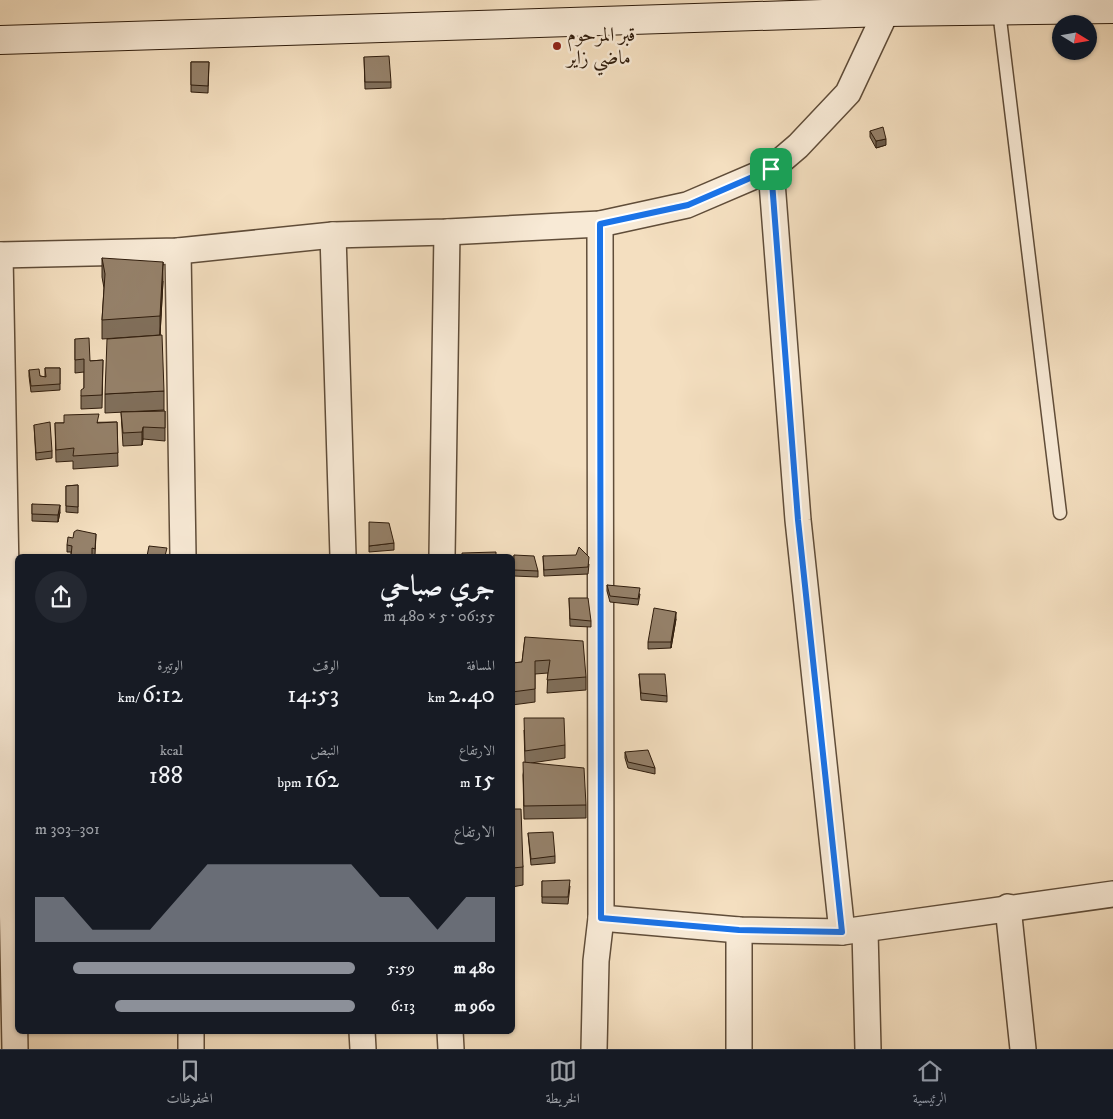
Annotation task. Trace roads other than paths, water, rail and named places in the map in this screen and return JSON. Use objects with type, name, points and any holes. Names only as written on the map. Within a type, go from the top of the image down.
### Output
[{"type":"main road","points":[[0,40],[886,12],[1113,9]]},
{"type":"street","points":[[15,1049],[0,255],[178,251],[333,235],[447,232],[600,224],[688,205],[771,169],[798,146],[848,93],[886,12]]},
{"type":"street","points":[[771,169],[798,520],[868,1049]]},
{"type":"street","points":[[594,1049],[596,961],[601,918],[600,224]]},
{"type":"street","points":[[442,554],[447,232]]},
{"type":"street","points":[[333,235],[343,554]]},
{"type":"street","points":[[178,251],[183,554]]},
{"type":"street","points":[[601,918],[739,930],[853,932],[1008,907],[1113,894]]},
{"type":"street","points":[[1008,907],[1023,1049]]},
{"type":"street","points":[[739,930],[740,1049]]},
{"type":"street","points":[[191,1034],[191,1049]]},
{"type":"street","points":[[362,1034],[363,1049]]},
{"type":"street","points":[[450,1034],[451,1049]]},
{"type":"lane","points":[[999,11],[1060,513]]},
{"type":"place","name":"قبر المرحوم ماضي زاير","points":[[557,46]]}]
